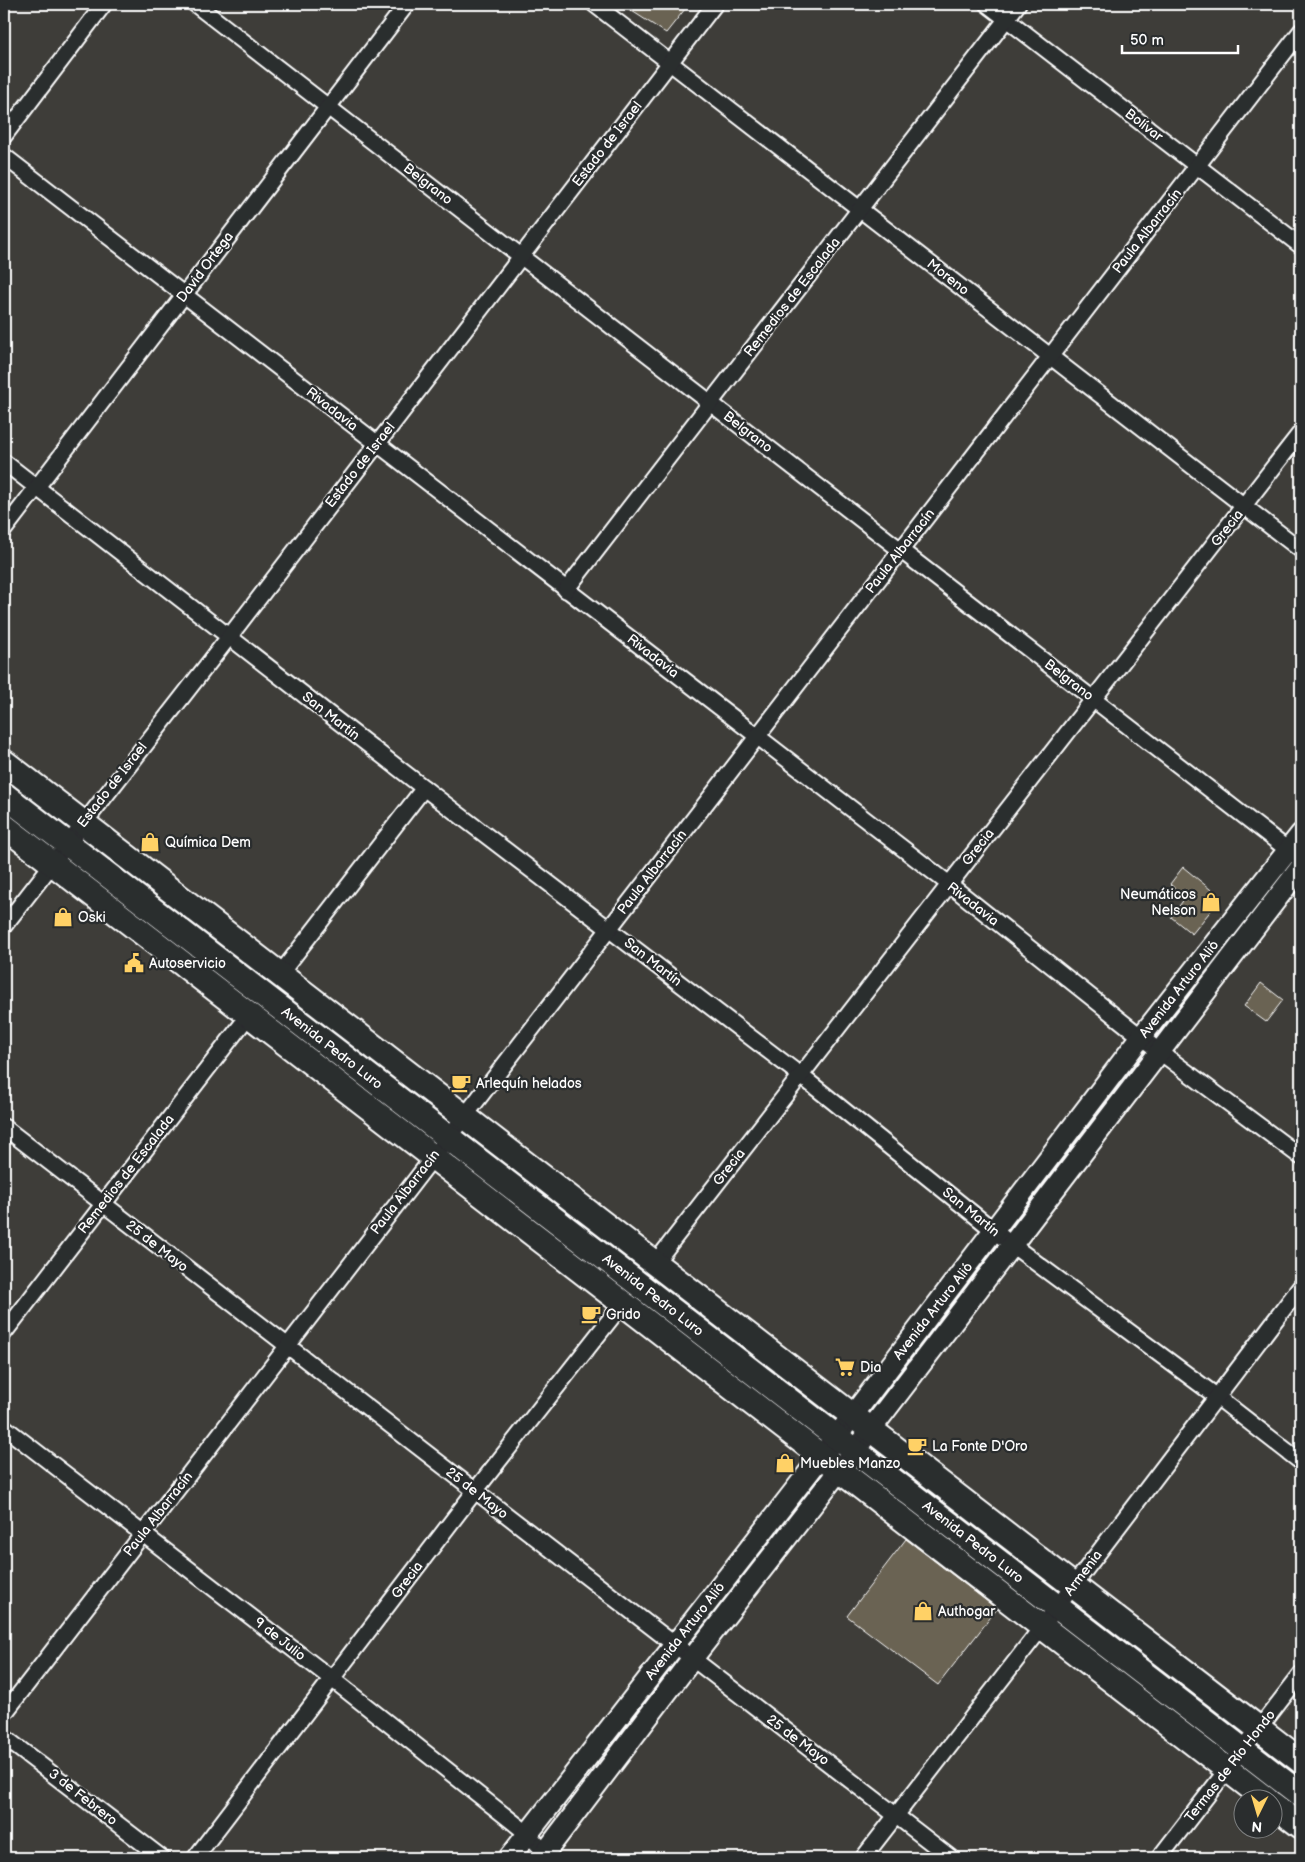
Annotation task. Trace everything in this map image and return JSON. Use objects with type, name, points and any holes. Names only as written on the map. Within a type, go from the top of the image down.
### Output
[{"type":"highway","name":"Avenida Pedro Luro","points":[[4,762],[1301,1761]]},
{"type":"highway","name":"Avenida Pedro Luro","points":[[4,795],[1301,1795]]},
{"type":"highway","name":"Avenida Pedro Luro","points":[[4,826],[1254,1790]]},
{"type":"highway","points":[[1282,1812],[1301,1826]]},
{"type":"main road","name":"Avenida Arturo Alió","points":[[509,1858],[674,1645],[846,1443],[994,1231],[1141,1036],[1295,856],[1301,834]]},
{"type":"main road","name":"Avenida Arturo Alió","points":[[862,1422],[1012,1245],[1301,867]]},
{"type":"main road","name":"Avenida Arturo Alió","points":[[545,1857],[692,1659],[830,1463]]},
{"type":"street","points":[[4,136],[104,4]]},
{"type":"street","name":"Belgrano","points":[[195,4],[1295,856]]},
{"type":"street","name":"David Ortega","points":[[4,530],[407,4]]},
{"type":"street","name":"Moreno","points":[[594,4],[1301,550]]},
{"type":"street","name":"Estado de Israel","points":[[4,926],[715,4]]},
{"type":"street","name":"Bolívar","points":[[988,4],[1301,246]]},
{"type":"street","name":"Remedios de Escalada","points":[[566,590],[1018,4]]},
{"type":"street","name":"Paula Albarracín","points":[[4,1714],[432,1156],[1301,31]]},
{"type":"street","name":"Rivadavia","points":[[4,156],[949,884],[1160,1052],[1301,1157]]},
{"type":"street","name":"Grecia","points":[[655,1263],[1301,432]]},
{"type":"street","name":"San Martín","points":[[4,462],[424,788],[800,1075],[1012,1245],[1216,1396],[1301,1462]]},
{"type":"street","points":[[280,974],[424,788]]},
{"type":"street","name":"Remedios de Escalada","points":[[4,1333],[249,1015]]},
{"type":"street","name":"25 de Mayo","points":[[4,1127],[951,1858]]},
{"type":"street","name":"Armenia","points":[[863,1858],[1058,1607],[1301,1286]]},
{"type":"street","name":"Grecia","points":[[195,1858],[475,1491],[623,1303]]},
{"type":"street","name":"9 de Julio","points":[[4,1427],[332,1679],[528,1834],[545,1857]]},
{"type":"street","name":"Termas de Río Hondo","points":[[1159,1858],[1301,1674]]},
{"type":"street","name":"3 de Febrero","points":[[4,1737],[162,1858]]},
{"type":"building","points":[[621,4],[689,4],[666,33]]},
{"type":"building","points":[[1183,867],[1221,898],[1192,934],[1171,917],[1185,898],[1170,884]]},
{"type":"building","points":[[1261,983],[1283,1000],[1266,1022],[1244,1006]]},
{"type":"building","name":"Authogar","points":[[906,1539],[997,1609],[938,1685],[847,1616]]},
{"type":"place","name":"Química Dem","points":[[150,842]]},
{"type":"place","name":"Neumáticos Nelson","points":[[1211,902]]},
{"type":"place","name":"Oski","points":[[63,917]]},
{"type":"place","name":"Autoservicio","points":[[134,963]]},
{"type":"place","name":"Arlequín helados","points":[[461,1083]]},
{"type":"place","name":"Grido","points":[[591,1314]]},
{"type":"place","name":"Dia","points":[[845,1367]]},
{"type":"place","name":"La Fonte D'Oro","points":[[917,1446]]},
{"type":"place","name":"Muebles Manzo","points":[[785,1463]]},
{"type":"place","name":"Authogar","points":[[923,1611]]}]
